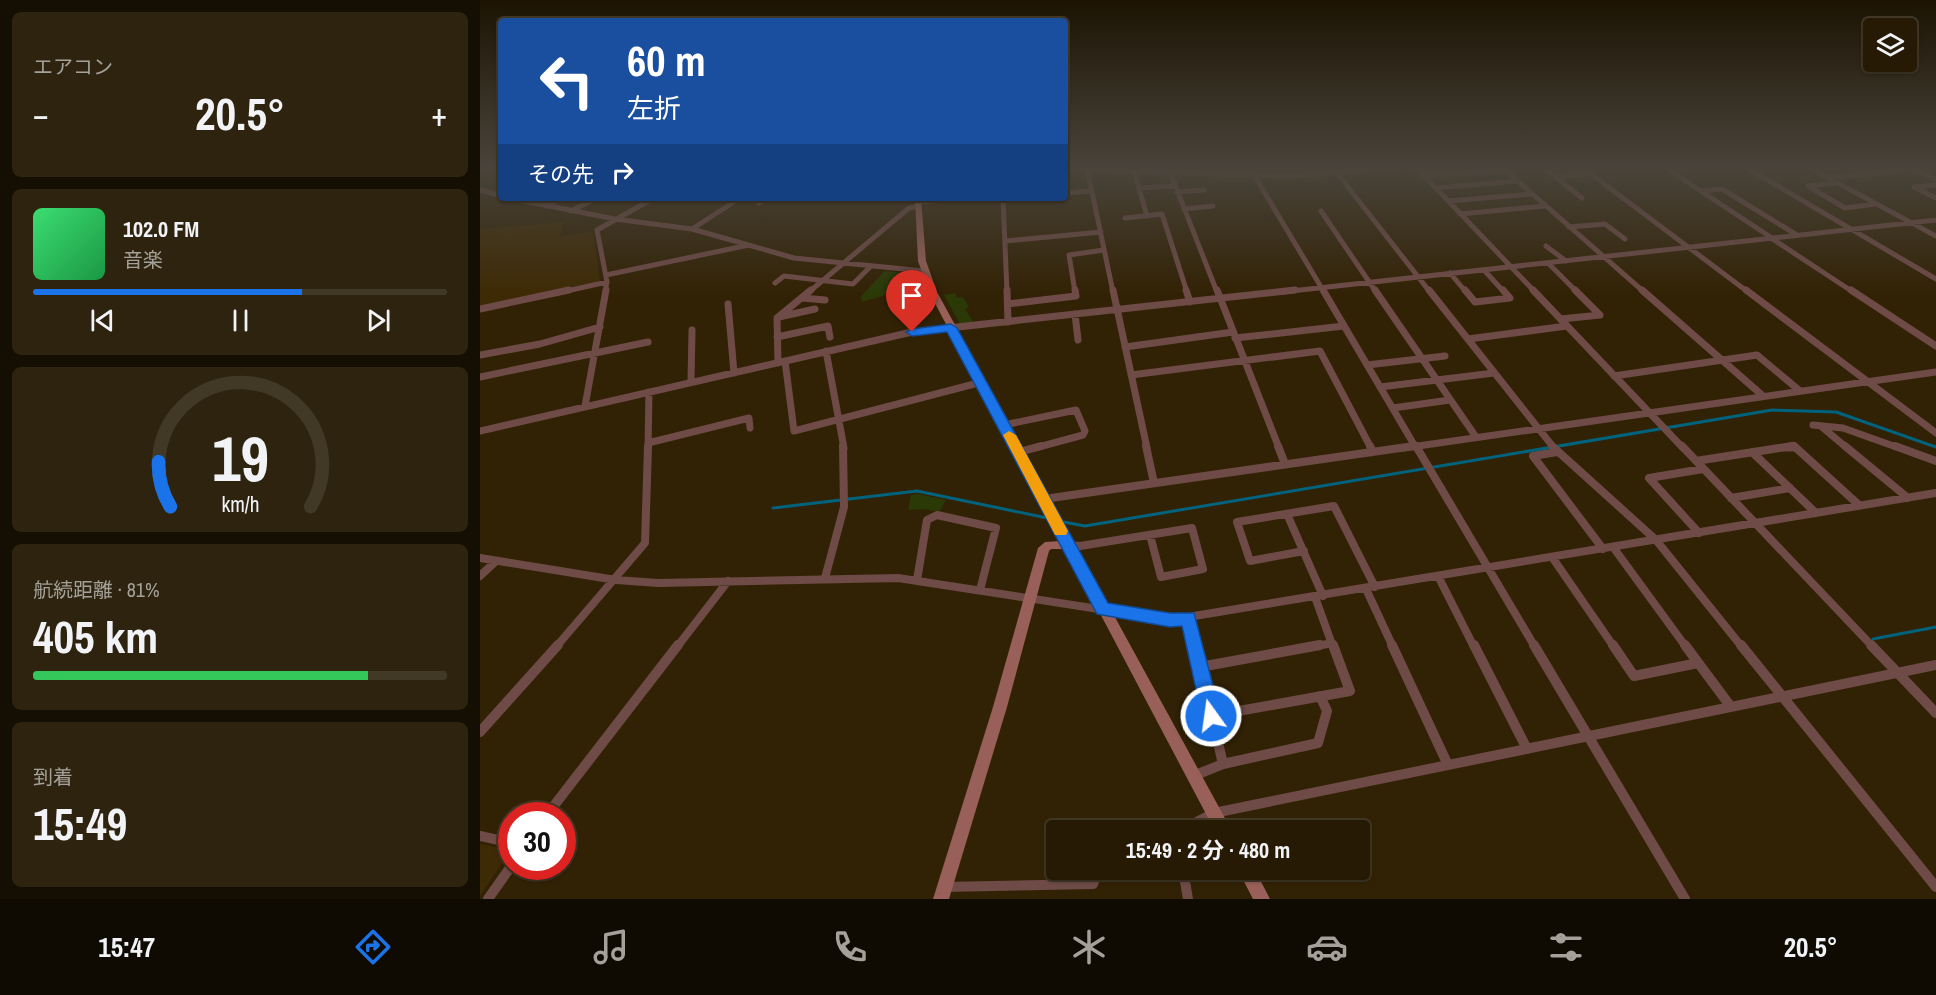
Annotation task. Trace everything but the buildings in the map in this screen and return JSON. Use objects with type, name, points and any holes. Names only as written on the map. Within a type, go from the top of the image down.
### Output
[{"type":"street","points":[[566,210],[692,229],[753,244],[794,258],[924,272]]},
{"type":"street","points":[[585,406],[607,279],[597,230],[632,210]]},
{"type":"street","points":[[692,229],[721,210]]},
{"type":"street","points":[[777,318],[907,210]]},
{"type":"street","points":[[919,210],[924,272],[951,328],[1218,820]]},
{"type":"street","points":[[1004,210],[1008,322]]},
{"type":"street","points":[[1096,210],[1154,483]]},
{"type":"street","points":[[1145,210],[1147,216]]},
{"type":"street","points":[[1184,210],[1285,465]]},
{"type":"street","points":[[1275,210],[1686,899]]},
{"type":"street","points":[[1367,210],[1557,452],[1656,540],[1936,887]]},
{"type":"street","points":[[1456,210],[1936,713]]},
{"type":"street","points":[[1460,214],[1503,210]]},
{"type":"street","points":[[1550,210],[1763,396]]},
{"type":"street","points":[[1639,210],[1936,434]]},
{"type":"street","points":[[1729,210],[1936,346]]},
{"type":"street","points":[[1756,210],[1797,236]]},
{"type":"street","points":[[1818,210],[1936,279]]},
{"type":"street","points":[[1887,210],[1936,236]]},
{"type":"street","points":[[1321,211],[1476,437]]},
{"type":"street","points":[[1125,218],[1162,214],[1190,302]]},
{"type":"street","points":[[480,431],[908,333],[1936,220]]},
{"type":"street","points":[[1569,227],[1605,224],[1625,240]]},
{"type":"street","points":[[1006,241],[1101,232]]},
{"type":"street","points":[[480,309],[753,244]]},
{"type":"street","points":[[1546,246],[1566,261]]},
{"type":"street","points":[[1008,304],[1076,296],[1069,255],[1104,250]]},
{"type":"street","points":[[1548,263],[1600,315],[1561,319]]},
{"type":"street","points":[[775,283],[784,276],[853,284],[870,267]]},
{"type":"street","points":[[1450,273],[1475,303],[1510,298],[1484,270]]},
{"type":"street","points":[[802,298],[825,300]]},
{"type":"street","points":[[728,304],[734,373]]},
{"type":"street","points":[[777,318],[815,309]]},
{"type":"street","points":[[1076,314],[1078,340]]},
{"type":"street","points":[[777,318],[777,336],[794,431],[982,382]]},
{"type":"street","points":[[777,336],[828,326],[830,337]]},
{"type":"street","points":[[1125,347],[1344,326]]},
{"type":"street","points":[[1468,339],[1567,326]]},
{"type":"street","points":[[480,355],[540,344],[600,327]]},
{"type":"street","points":[[691,382],[692,330]]},
{"type":"street","points":[[480,377],[648,342]]},
{"type":"street","points":[[825,578],[845,499],[846,469],[826,351]]},
{"type":"street","points":[[1131,375],[1320,351],[1373,452]]},
{"type":"street","points":[[1367,365],[1445,356]]},
{"type":"street","points":[[1614,376],[1757,356],[1800,391]]},
{"type":"street","points":[[1380,387],[1494,372]]},
{"type":"street","points":[[1044,499],[1936,372]]},
{"type":"street","points":[[480,732],[616,580],[645,543],[649,392]]},
{"type":"street","points":[[1393,408],[1450,400]]},
{"type":"street","points":[[1004,425],[1076,410],[1085,431],[1083,435],[1019,452]]},
{"type":"street","points":[[648,443],[749,418],[750,428]]},
{"type":"street","points":[[1908,498],[1817,425],[1843,428],[1936,461]]},
{"type":"street","points":[[1696,461],[1794,446],[1860,506]]},
{"type":"street","points":[[1557,452],[1533,456],[1608,548],[1731,707]]},
{"type":"street","points":[[1752,452],[1816,513]]},
{"type":"street","points":[[1699,533],[1649,478],[1703,469]]},
{"type":"street","points":[[1731,498],[1790,488]]},
{"type":"street","points":[[480,558],[616,580],[658,583],[825,578],[917,580],[1170,620],[1908,498],[1934,496]]},
{"type":"street","points":[[1304,551],[1250,561],[1237,522],[1334,506],[1448,765]]},
{"type":"street","points":[[1211,716],[1350,691],[1332,643],[1304,551],[1287,514]]},
{"type":"street","points":[[917,580],[927,520],[937,515],[996,528],[980,590]]},
{"type":"street","points":[[1095,880],[1094,884],[942,893],[1000,707],[1044,548],[1058,543],[1080,546],[1192,528],[1203,569],[1161,577],[1150,535]]},
{"type":"street","points":[[1552,557],[1634,676],[1698,663]]},
{"type":"street","points":[[480,576],[496,561]]},
{"type":"street","points":[[1438,576],[1527,749]]},
{"type":"street","points":[[557,802],[728,581]]},
{"type":"street","points":[[1188,618],[1223,764]]},
{"type":"street","points":[[1200,667],[1332,643]]},
{"type":"street","points":[[1201,820],[1214,813],[1936,665]]},
{"type":"street","points":[[1193,776],[1223,764],[1318,743],[1326,711],[1320,696]]},
{"type":"street","points":[[480,836],[498,840]]},
{"type":"street","points":[[488,899],[501,880]]},
{"type":"street","points":[[1185,880],[1188,899]]},
{"type":"street","points":[[1252,880],[1262,899]]},
{"type":"shaded area","points":[[564,222],[560,237],[593,231],[600,281],[480,307],[480,229]]},
{"type":"shaded area","points":[[480,844],[498,847],[498,869],[480,896]]},
{"type":"green space","points":[[885,271],[922,275],[926,283],[862,302],[861,296]]},
{"type":"green space","points":[[955,293],[957,298],[963,297],[969,307],[965,309],[973,322],[960,324],[944,295]]},
{"type":"green space","points":[[918,494],[946,500],[939,512],[925,509],[908,510],[911,495]]},
{"type":"waterway","points":[[1058,521],[1085,526],[1772,410],[1836,412],[1936,447]]},
{"type":"waterway","points":[[773,508],[917,491],[1052,519]]},
{"type":"waterway","points":[[1873,639],[1936,627]]},
{"type":"slow traffic","points":[[1009,435],[1061,531]]},
{"type":"route","points":[[912,332],[951,328],[1102,609],[1170,620],[1188,618],[1211,716]]}]
